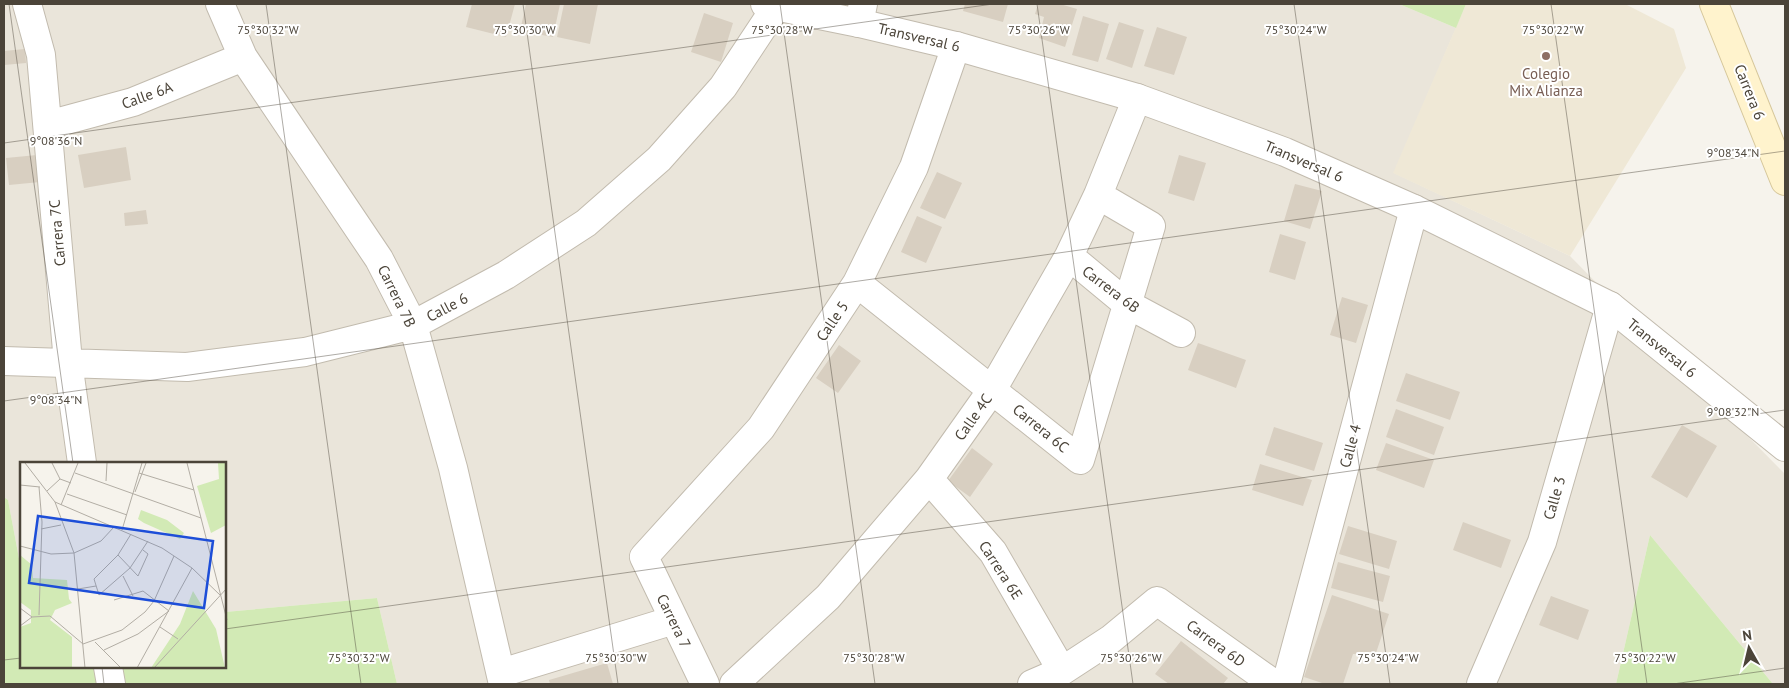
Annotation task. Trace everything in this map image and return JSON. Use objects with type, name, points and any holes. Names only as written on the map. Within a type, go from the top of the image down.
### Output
[{"type":"main road","name":"Carrera 6","points":[[1714,4],[1785,181]]},
{"type":"street","name":"Carrera 7C","points":[[28,4],[41,55],[68,362],[82,462]]},
{"type":"street","name":"Carrera 7B","points":[[220,4],[243,57],[379,259],[413,325],[453,468],[502,679]]},
{"type":"street","name":"Transversal 6","points":[[770,5],[861,13],[956,46],[1137,98],[1285,152],[1414,209],[1610,306],[1785,446]]},
{"type":"street","name":"Calle 6","points":[[4,361],[187,367],[305,352],[413,325],[506,276],[586,223],[659,159],[723,87],[770,5]]},
{"type":"street","name":"Calle 5","points":[[644,557],[761,428],[857,283],[914,167],[956,46]]},
{"type":"street","name":"Calle 6A","points":[[48,125],[133,102],[243,57]]},
{"type":"street","name":"Calle 4C","points":[[734,684],[828,597],[929,479],[992,390],[1069,256],[1098,195],[1137,98]]},
{"type":"street","name":"Carrera 6C","points":[[857,283],[1080,460],[1151,226],[1098,195]]},
{"type":"street","name":"Calle 4","points":[[1286,684],[1414,209]]},
{"type":"street","name":"Carrera 6B","points":[[1069,256],[1127,304],[1181,333]]},
{"type":"street","name":"Calle 3","points":[[1481,684],[1542,542],[1610,306]]},
{"type":"street","name":"Carrera 6E","points":[[929,479],[993,552],[1062,671]]},
{"type":"street","name":"Carrera 7","points":[[644,557],[705,684]]},
{"type":"street","name":"Carrera 6D","points":[[1062,671],[1111,639],[1158,601],[1274,684]]},
{"type":"street","points":[[502,679],[674,620]]},
{"type":"street","points":[[108,668],[111,684]]},
{"type":"street","points":[[1032,684],[1062,671]]},
{"type":"shaded area","points":[[4,4],[1399,4],[1456,28],[1394,173],[1570,256],[1785,474],[1785,684],[1773,684],[1650,535],[1616,684],[397,684],[377,598],[226,612],[226,462],[20,462],[20,564],[8,500],[4,497]]},
{"type":"shaded area","points":[[1466,4],[1625,4],[1674,29],[1686,68],[1570,256],[1393,173]]},
{"type":"green space","points":[[1399,4],[1466,4],[1456,28]]},
{"type":"green space","points":[[4,497],[8,500],[20,564],[20,668],[226,668],[226,612],[377,598],[397,684],[4,684]]},
{"type":"green space","points":[[1650,535],[1773,684],[1616,684]]},
{"type":"building","points":[[472,4],[515,4],[506,37],[466,27]]},
{"type":"building","points":[[526,4],[560,4],[553,37],[520,31]]},
{"type":"building","points":[[564,4],[598,4],[590,44],[557,37]]},
{"type":"building","points":[[965,4],[1008,4],[1003,22],[963,11]]},
{"type":"building","points":[[1038,4],[1060,4],[1077,9],[1065,47],[1039,38],[1044,17],[1035,14]]},
{"type":"building","points":[[704,13],[733,23],[721,62],[691,52]]},
{"type":"building","points":[[1083,16],[1109,24],[1098,62],[1072,55]]},
{"type":"building","points":[[1119,22],[1144,30],[1132,68],[1106,59]]},
{"type":"building","points":[[1157,27],[1187,37],[1174,75],[1144,66]]},
{"type":"building","points":[[25,49],[26,63],[4,65],[4,51]]},
{"type":"building","points":[[126,147],[131,180],[84,188],[78,155]]},
{"type":"building","points":[[37,155],[40,182],[9,185],[6,158]]},
{"type":"building","points":[[1179,155],[1206,163],[1194,201],[1168,193]]},
{"type":"building","points":[[937,172],[962,183],[945,219],[920,208]]},
{"type":"building","points":[[1295,184],[1322,191],[1310,229],[1284,221]]},
{"type":"building","points":[[146,210],[148,224],[125,226],[124,213]]},
{"type":"building","points":[[917,216],[942,227],[926,263],[901,252]]},
{"type":"building","points":[[1280,234],[1306,242],[1295,280],[1269,272]]},
{"type":"building","points":[[1342,297],[1368,305],[1356,343],[1330,335]]},
{"type":"building","points":[[1198,343],[1246,360],[1236,388],[1188,370]]},
{"type":"building","points":[[839,345],[861,361],[838,393],[816,378]]},
{"type":"building","points":[[1406,373],[1460,392],[1450,420],[1396,401]]},
{"type":"building","points":[[1396,409],[1444,427],[1434,455],[1386,437]]},
{"type":"building","points":[[1682,425],[1717,446],[1687,498],[1651,477]]},
{"type":"building","points":[[1274,427],[1323,443],[1314,471],[1265,455]]},
{"type":"building","points":[[1386,443],[1434,460],[1424,488],[1376,470]]},
{"type":"building","points":[[972,448],[993,464],[970,497],[948,481]]},
{"type":"building","points":[[1260,464],[1312,480],[1303,506],[1252,490]]},
{"type":"building","points":[[1463,522],[1511,540],[1501,568],[1453,550]]},
{"type":"building","points":[[1348,526],[1397,541],[1389,569],[1339,554]]},
{"type":"building","points":[[1338,562],[1390,576],[1383,602],[1331,588]]},
{"type":"building","points":[[1332,595],[1389,614],[1376,653],[1353,654],[1343,684],[1325,684],[1304,677]]},
{"type":"building","points":[[1551,596],[1589,610],[1578,640],[1539,625]]},
{"type":"building","points":[[1181,641],[1228,678],[1223,684],[1169,684],[1155,674]]},
{"type":"building","points":[[607,663],[613,684],[550,684],[549,680]]},
{"type":"place","name":"Colegio Mix Alianza","points":[[1546,56]]}]
